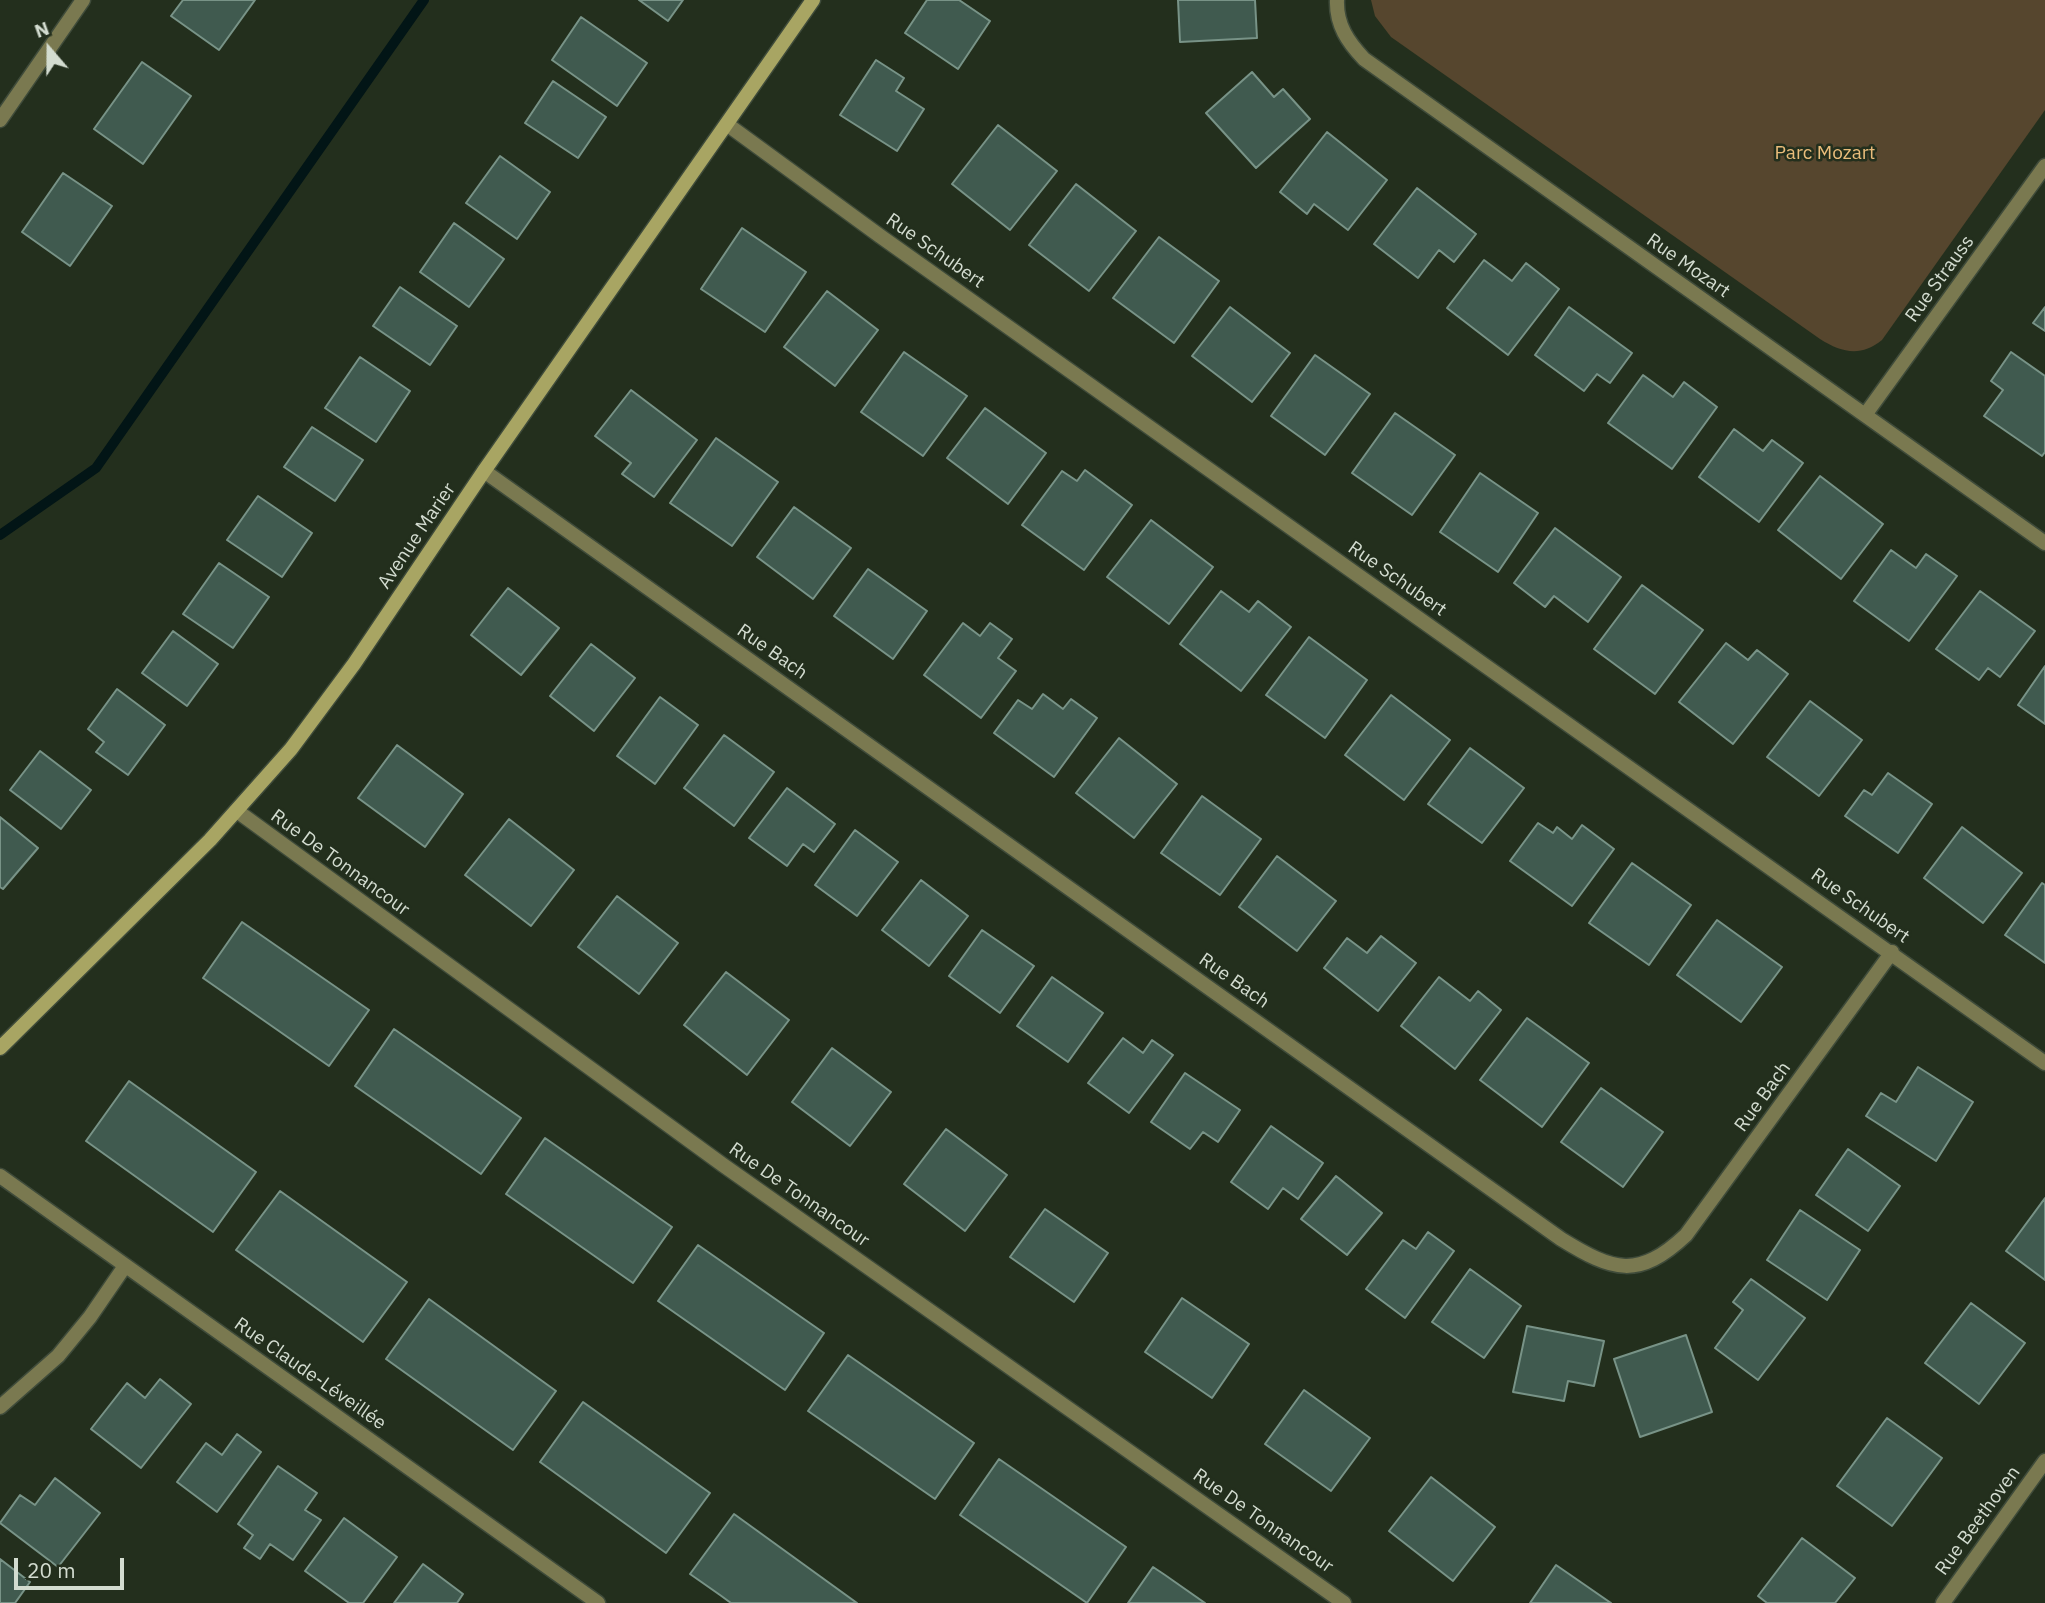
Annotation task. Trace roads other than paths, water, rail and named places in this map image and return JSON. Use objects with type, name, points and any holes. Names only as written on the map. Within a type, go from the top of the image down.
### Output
[{"type":"street","points":[[0,120],[83,0]]},
{"type":"street","name":"Avenue Marier","points":[[0,1048],[237,811],[291,749],[354,663],[484,471],[813,0]]},
{"type":"street","name":"Rue Mozart","points":[[1337,0],[1336,13],[1343,31],[1364,59],[2045,543]]},
{"type":"street","name":"Rue Schubert","points":[[728,125],[913,260],[2045,1063]]},
{"type":"street","name":"Rue Strauss","points":[[1865,415],[2045,166]]},
{"type":"street","name":"Rue Bach","points":[[484,471],[1561,1238],[1601,1261],[1615,1265],[1642,1265],[1665,1253],[1686,1235],[1892,952]]},
{"type":"street","name":"Rue De Tonnancour","points":[[237,811],[723,1165],[1344,1603]]},
{"type":"street","name":"Rue Claude-Léveillée","points":[[0,1176],[598,1603]]},
{"type":"street","points":[[0,1407],[58,1356],[90,1317],[125,1266]]},
{"type":"street","name":"Rue Beethoven","points":[[1943,1603],[2045,1461]]},
{"type":"waterway","points":[[0,535],[96,468],[424,0]]},
{"type":"park label","name":"Parc Mozart","points":[[1825,154]]}]
